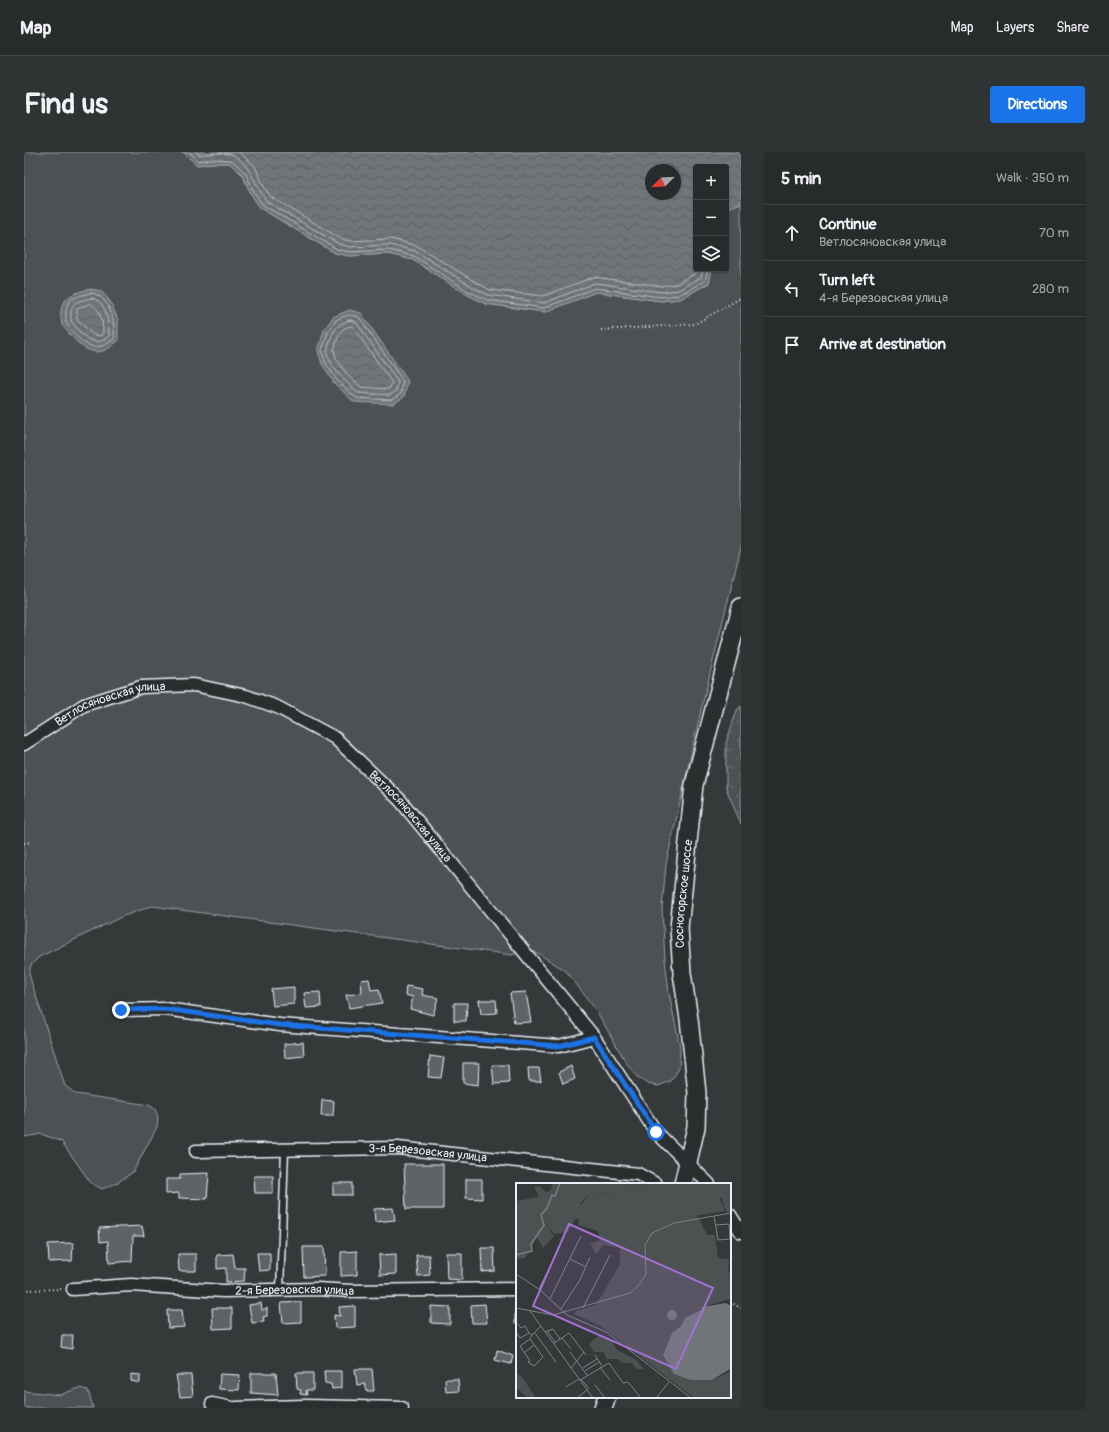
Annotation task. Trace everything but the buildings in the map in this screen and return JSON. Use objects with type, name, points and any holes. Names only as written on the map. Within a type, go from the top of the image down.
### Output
[{"type":"main road","name":"Сосногорское шоссе","points":[[683,1183],[696,1127],[697,1092],[682,973],[679,928],[694,785],[741,607]]},
{"type":"main road","points":[[603,1408],[607,1398]]},
{"type":"street","name":"Ветлосяновская улица","points":[[24,744],[84,705],[141,687],[194,684],[246,696],[277,707],[335,738],[400,800],[594,1037],[656,1132],[708,1183]]},
{"type":"street","points":[[121,1010],[165,1009],[280,1025],[559,1046],[594,1037]]},
{"type":"street","name":"3-я Березовская улица","points":[[196,1151],[398,1148],[638,1174],[654,1183]]},
{"type":"street","points":[[731,1217],[741,1232]]},
{"type":"street","name":"2-я Березовская улица","points":[[73,1289],[131,1285],[224,1291],[317,1289],[351,1291],[516,1289]]},
{"type":"street","points":[[212,1404],[232,1408]]},
{"type":"street","points":[[236,1408],[304,1406],[402,1408]]},
{"type":"lane","points":[[280,1290],[285,1150]]},
{"type":"path","points":[[601,330],[695,324],[739,299],[741,300]]},
{"type":"path","points":[[24,843],[32,842]]},
{"type":"path","points":[[24,1290],[73,1289]]},
{"type":"path","points":[[731,1303],[741,1308]]},
{"type":"green space","points":[[24,152],[183,152],[197,165],[229,163],[242,174],[251,194],[260,208],[335,253],[349,256],[389,254],[413,260],[466,294],[486,304],[545,312],[596,292],[661,301],[680,299],[709,283],[711,272],[729,272],[729,208],[741,203],[741,547],[702,706],[666,864],[662,909],[665,959],[669,993],[680,1047],[679,1068],[671,1081],[658,1086],[648,1084],[638,1078],[627,1064],[596,1010],[566,971],[528,949],[512,955],[152,906],[121,917],[39,957],[31,965],[29,974],[65,1086],[76,1094],[149,1105],[155,1109],[158,1117],[157,1127],[133,1172],[117,1183],[102,1189],[91,1183],[61,1141],[41,1134],[24,1137]]},
{"type":"green space","points":[[741,706],[741,824],[726,788],[726,743],[737,710]]},
{"type":"green space","points":[[79,1388],[88,1390],[93,1408],[24,1408],[24,1391],[60,1395]]},
{"type":"water","points":[[183,152],[741,152],[741,203],[729,208],[729,164],[693,164],[693,272],[711,272],[709,283],[680,299],[661,301],[596,292],[545,312],[486,304],[466,294],[413,260],[389,254],[349,256],[335,253],[260,208],[251,194],[242,174],[229,163],[197,165]]},
{"type":"water","points":[[91,289],[101,291],[110,301],[118,320],[118,341],[107,349],[98,352],[86,349],[80,345],[62,325],[61,321],[61,308],[64,302],[74,294]]},
{"type":"water","points":[[349,310],[361,313],[408,381],[404,397],[393,404],[354,402],[334,383],[322,364],[318,351],[324,330],[333,317]]},
{"type":"route","points":[[121,1010],[165,1009],[280,1025],[559,1046],[594,1037],[656,1132]]}]
